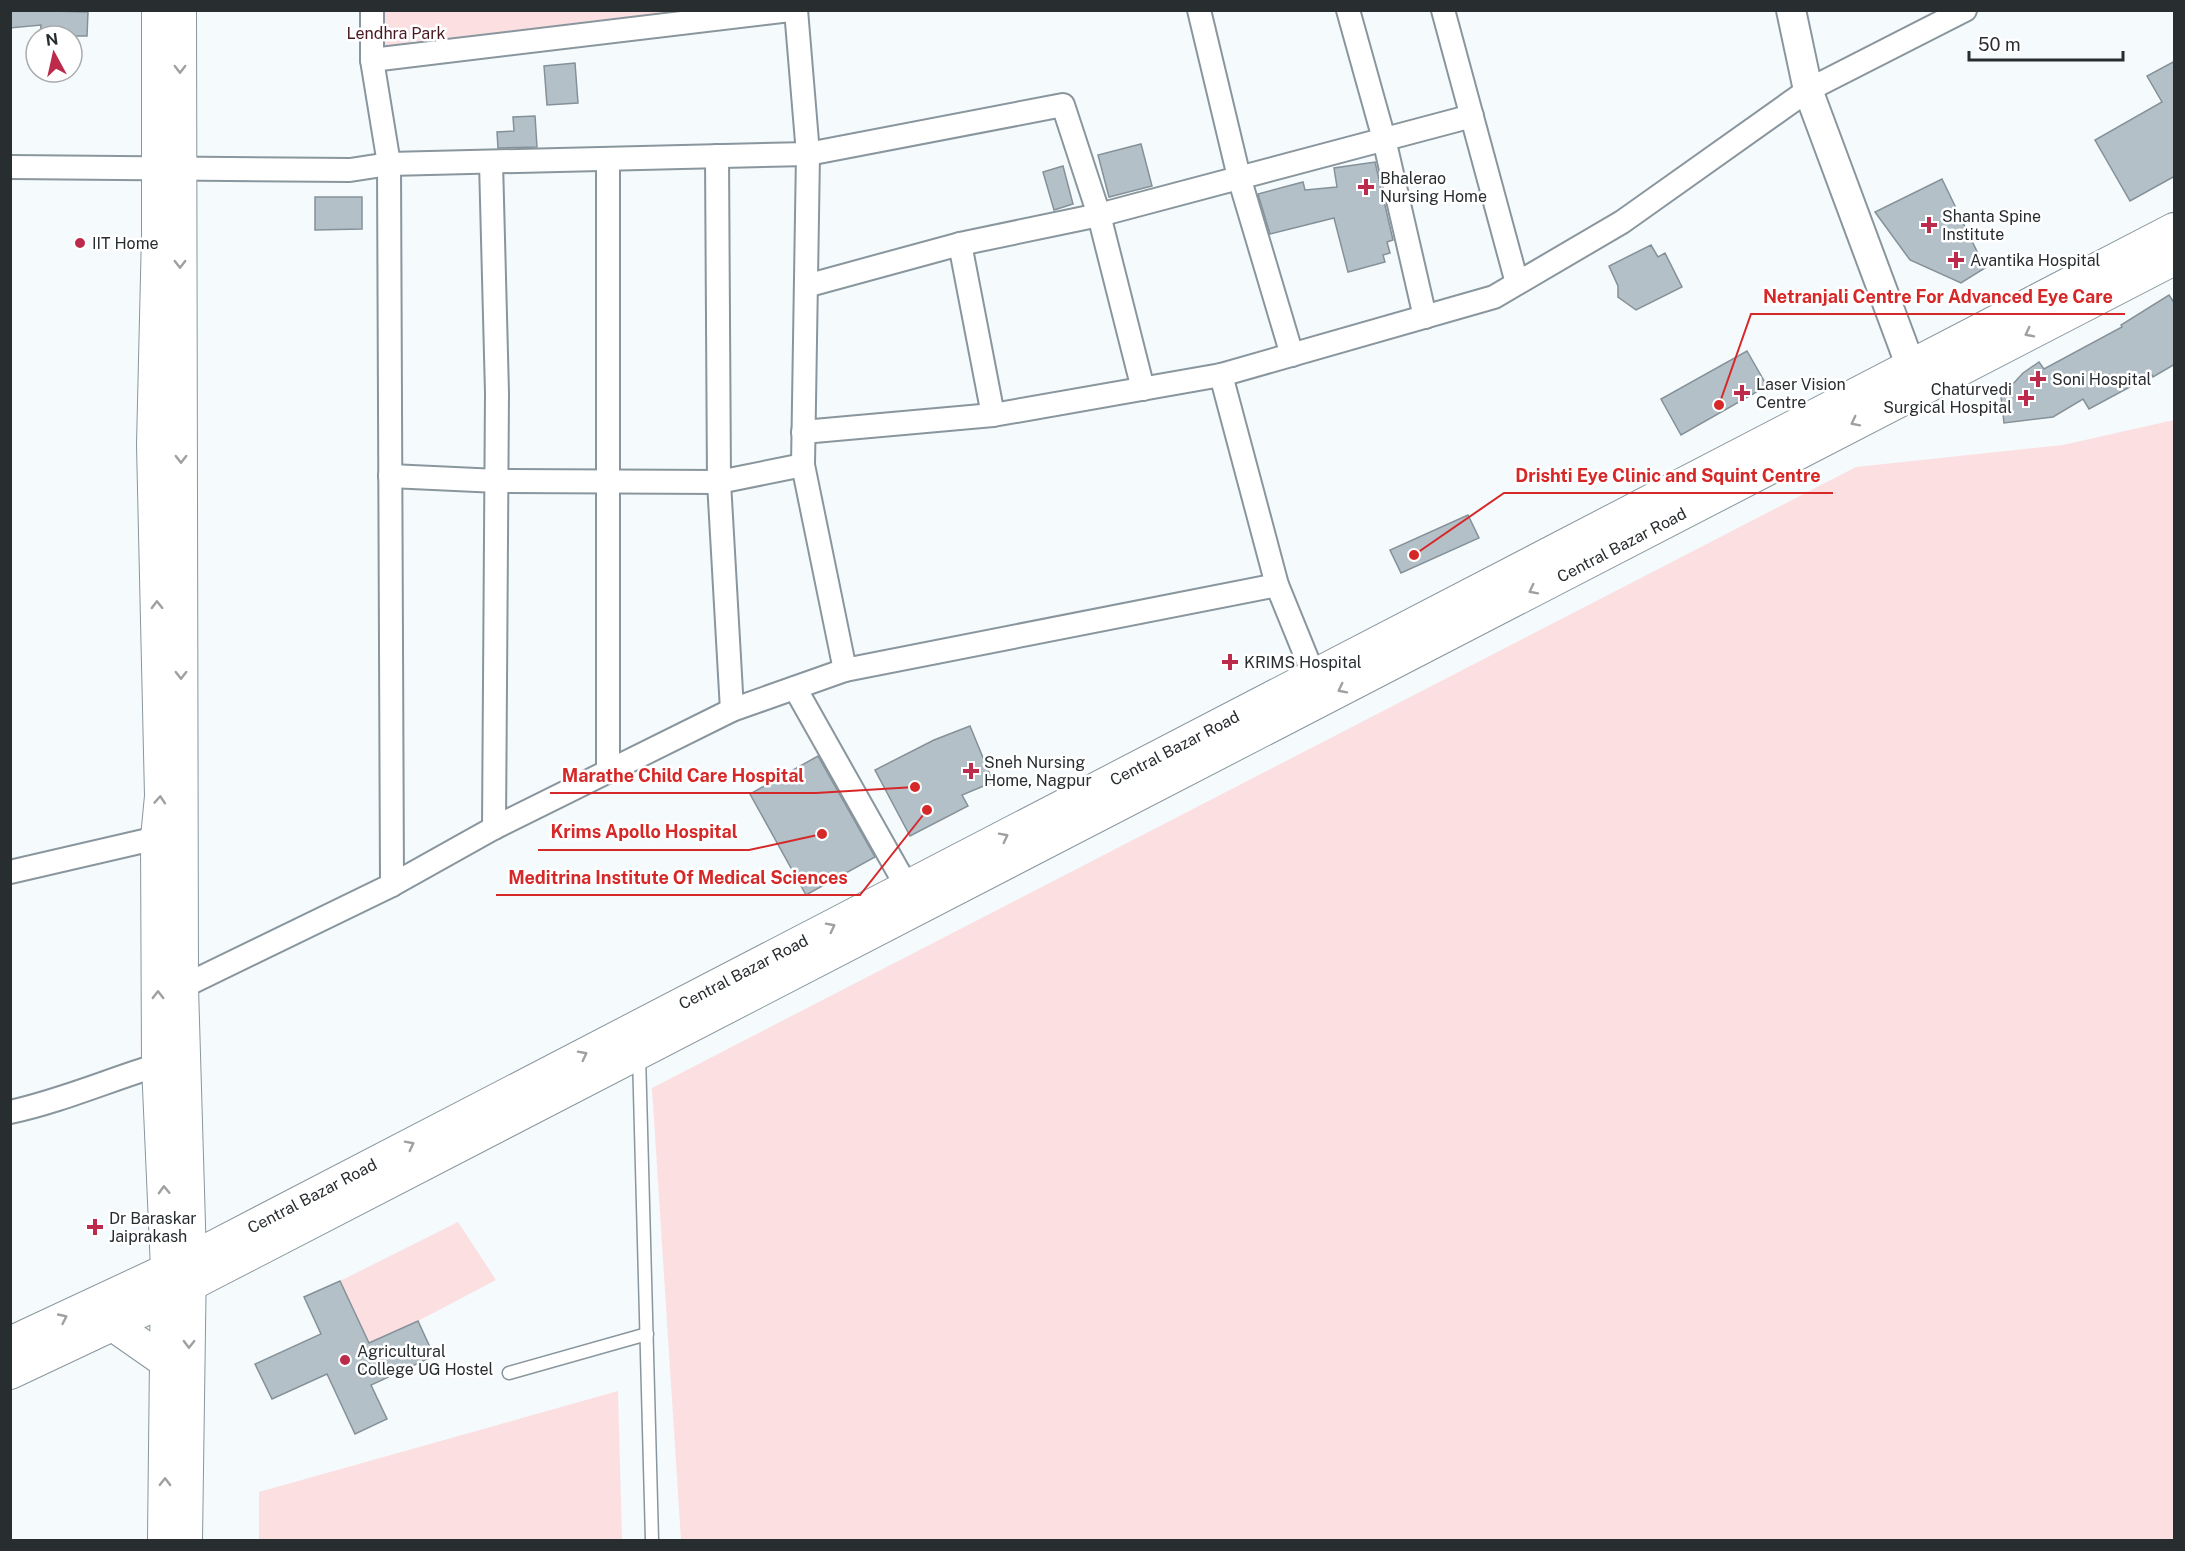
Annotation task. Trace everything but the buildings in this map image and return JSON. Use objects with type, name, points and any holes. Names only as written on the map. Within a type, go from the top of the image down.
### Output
[{"type":"main road","points":[[158,10],[169,169],[182,987],[178,1278],[186,1540]]},
{"type":"main road","points":[[164,1540],[166,1362],[178,1278],[158,1065],[157,838],[161,796],[153,445],[180,10]]},
{"type":"main road","name":"Central Bazar Road","points":[[10,1343],[178,1278],[639,1054],[1917,377],[2175,229]]},
{"type":"main road","name":"Central Bazar Road","points":[[10,1373],[113,1325],[178,1278],[907,887],[1314,676],[1917,377],[2175,259]]},
{"type":"main road","points":[[113,1325],[166,1362]]},
{"type":"street","points":[[372,10],[372,60],[389,165],[392,885]]},
{"type":"street","points":[[372,60],[790,10]]},
{"type":"street","points":[[796,10],[808,154],[802,465],[845,670]]},
{"type":"street","points":[[1199,10],[1239,177],[1292,355]]},
{"type":"street","points":[[1348,10],[1383,140],[1425,317]]},
{"type":"street","points":[[1443,10],[1517,283]]},
{"type":"street","points":[[1791,10],[1808,90],[1917,377]]},
{"type":"street","points":[[803,432],[993,415],[1221,375],[1494,297],[1622,222],[1808,90],[1965,10]]},
{"type":"street","points":[[10,167],[350,170],[389,165],[808,154],[1063,105],[1099,214],[1143,389]]},
{"type":"street","points":[[806,286],[960,244],[1099,214],[1472,116]]},
{"type":"street","points":[[717,156],[719,482],[732,710]]},
{"type":"street","points":[[608,159],[608,771]]},
{"type":"street","points":[[491,162],[498,393],[494,828]]},
{"type":"street","points":[[960,244],[993,415]]},
{"type":"street","points":[[1221,375],[1277,585],[1314,676]]},
{"type":"street","points":[[390,476],[498,481],[719,482],[802,465]]},
{"type":"street","points":[[182,987],[392,885],[494,828],[732,710],[845,670],[1277,585]]},
{"type":"street","points":[[795,688],[907,887]]},
{"type":"street","points":[[10,872],[157,838]]},
{"type":"street","points":[[10,1112],[38,1106],[158,1065]]},
{"type":"lane","points":[[639,1054],[652,1540]]},
{"type":"lane","points":[[509,1373],[647,1334]]},
{"type":"green space","name":"Lendhra Park","points":[[372,11],[791,11],[372,60]]},
{"type":"green space","points":[[2174,420],[2174,1540],[681,1540],[652,1088],[1856,467],[2063,445]]},
{"type":"green space","points":[[458,1222],[496,1280],[418,1321],[369,1343],[340,1281]]},
{"type":"green space","points":[[618,1391],[622,1540],[259,1540],[259,1492]]},
{"type":"place","name":"Bhalerao Nursing Home","points":[[1366,187]]},
{"type":"place","name":"Shanta Spine Institute","points":[[1929,225]]},
{"type":"place","name":"IIT Home","points":[[80,243]]},
{"type":"place","name":"Avantika Hospital","points":[[1956,260]]},
{"type":"place","name":"Soni Hospital","points":[[2038,379]]},
{"type":"place","name":"Laser Vision Centre","points":[[1742,393]]},
{"type":"place","name":"Chaturvedi Surgical Hospital","points":[[2026,398]]},
{"type":"place","name":"Netranjali Centre For Advanced Eye Care","points":[[1719,405]]},
{"type":"place","name":"Drishti Eye Clinic and Squint Centre","points":[[1414,555]]},
{"type":"place","name":"KRIMS Hospital","points":[[1230,662]]},
{"type":"place","name":"Sneh Nursing Home, Nagpur","points":[[971,771]]},
{"type":"place","name":"Marathe Child Care Hospital","points":[[915,787]]},
{"type":"place","name":"Meditrina Institute Of Medical Sciences","points":[[927,810]]},
{"type":"place","name":"Krims Apollo Hospital","points":[[822,834]]},
{"type":"place","name":"Dr Baraskar Jaiprakash","points":[[95,1227]]},
{"type":"place","name":"Agricultural College UG Hostel","points":[[345,1360]]}]
